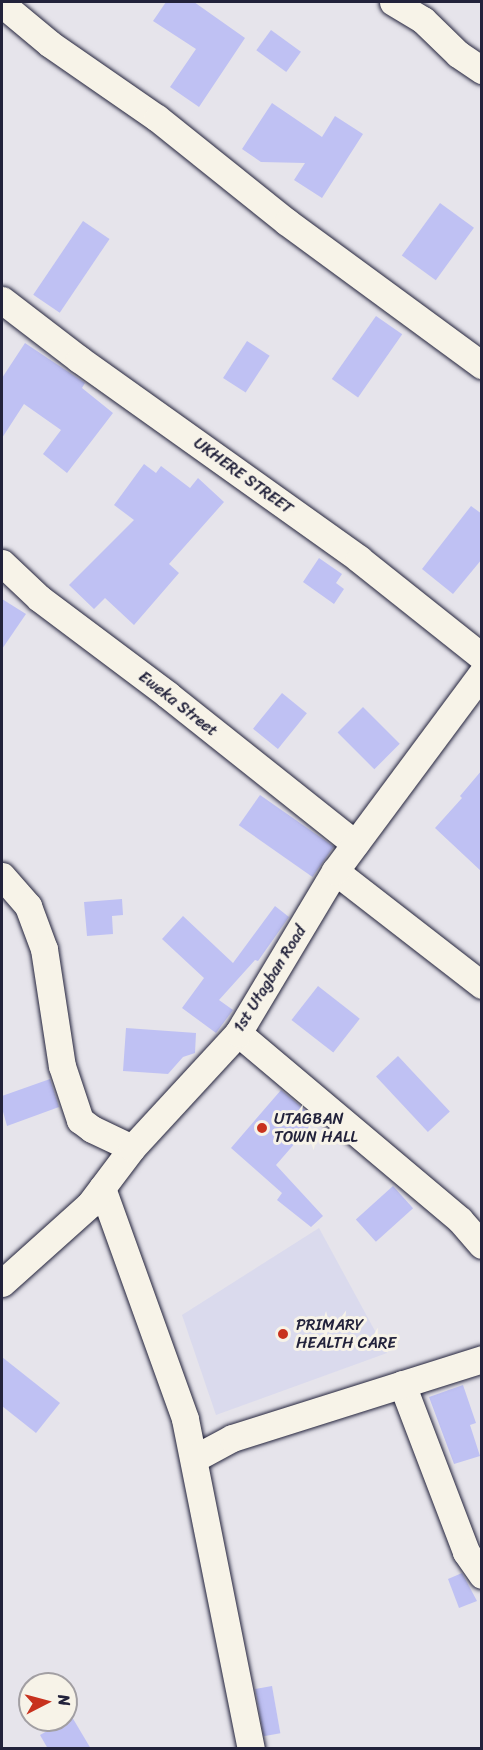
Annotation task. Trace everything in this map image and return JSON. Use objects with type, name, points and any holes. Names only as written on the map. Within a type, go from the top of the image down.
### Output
[{"type":"street","points":[[393,2],[423,20],[458,54],[482,70]]},
{"type":"street","points":[[2,4],[50,44],[157,118],[286,222],[482,365]]},
{"type":"street","name":"UKHERE STREET","points":[[2,300],[279,504],[359,559],[482,657]]},
{"type":"street","name":"Eweka Street","points":[[2,563],[39,598],[168,695],[355,844]]},
{"type":"street","name":"1st Utagban Road","points":[[2,1284],[89,1205],[132,1148],[238,1033],[335,871],[478,685]]},
{"type":"street","points":[[335,871],[482,985]]},
{"type":"street","points":[[2,876],[28,906],[44,950],[62,1066],[80,1120],[92,1129],[132,1148]]},
{"type":"street","points":[[238,1033],[460,1220],[482,1245]]},
{"type":"street","points":[[102,1188],[185,1419],[195,1458],[251,1749]]},
{"type":"street","points":[[195,1458],[232,1438],[482,1359]]},
{"type":"street","points":[[402,1384],[466,1551],[482,1575]]},
{"type":"street","points":[[185,1419],[232,1438]]},
{"type":"shaded area","name":"PRIMARY HEALTH CARE","points":[[319,1228],[387,1353],[216,1415],[182,1315]]},
{"type":"building","points":[[166,2],[194,2],[245,38],[199,107],[170,87],[196,49],[153,21]]},
{"type":"building","points":[[271,30],[301,52],[286,72],[256,50]]},
{"type":"building","points":[[272,103],[322,137],[335,116],[363,134],[322,198],[294,180],[305,163],[261,162],[242,149]]},
{"type":"building","points":[[440,203],[474,228],[436,280],[402,256]]},
{"type":"building","points":[[83,221],[110,239],[60,313],[33,295]]},
{"type":"building","points":[[376,316],[402,334],[358,397],[332,379]]},
{"type":"building","points":[[247,341],[270,356],[246,393],[223,378]]},
{"type":"building","points":[[25,343],[85,383],[82,388],[113,413],[67,473],[43,454],[61,430],[24,404],[2,438],[2,378]]},
{"type":"building","points":[[144,464],[156,473],[161,466],[190,488],[198,478],[224,502],[169,564],[179,573],[134,625],[105,598],[94,609],[69,585],[134,520],[114,505]]},
{"type":"building","points":[[471,506],[482,514],[482,559],[453,594],[422,569]]},
{"type":"building","points":[[319,558],[342,574],[336,583],[344,589],[334,604],[303,582]]},
{"type":"building","points":[[2,599],[26,614],[2,649]]},
{"type":"building","points":[[282,693],[307,713],[278,749],[253,729]]},
{"type":"building","points":[[363,707],[400,744],[374,769],[338,732]]},
{"type":"building","points":[[482,770],[482,872],[435,828],[462,798],[460,796]]},
{"type":"building","points":[[260,795],[334,847],[313,877],[239,825]]},
{"type":"building","points":[[122,899],[123,915],[112,916],[113,934],[87,936],[84,902]]},
{"type":"building","points":[[275,906],[289,917],[258,961],[255,960],[219,1000],[233,1010],[216,1033],[182,1008],[204,978],[162,939],[183,916],[233,963]]},
{"type":"building","points":[[318,986],[360,1019],[333,1053],[292,1020]]},
{"type":"building","points":[[126,1028],[196,1033],[195,1053],[183,1057],[168,1074],[123,1071]]},
{"type":"building","points":[[398,1056],[450,1112],[428,1132],[376,1076]]},
{"type":"building","points":[[50,1079],[59,1107],[7,1126],[2,1108],[2,1096]]},
{"type":"building","points":[[281,1090],[316,1119],[276,1165],[323,1216],[311,1227],[277,1200],[282,1193],[231,1148]]},
{"type":"building","points":[[393,1186],[413,1208],[376,1242],[356,1219]]},
{"type":"building","points":[[2,1357],[60,1403],[36,1433],[2,1406]]},
{"type":"building","points":[[463,1385],[476,1423],[470,1425],[480,1456],[454,1464],[429,1397]]},
{"type":"building","points":[[462,1573],[477,1601],[459,1608],[448,1579]]},
{"type":"building","points":[[272,1686],[280,1733],[264,1736],[255,1689]]},
{"type":"building","points":[[78,1727],[91,1749],[48,1749],[40,1735],[45,1732],[78,1732]]},
{"type":"place","name":"UTAGBAN TOWN HALL","points":[[262,1128]]},
{"type":"place","name":"PRIMARY HEALTH CARE","points":[[283,1334]]}]
